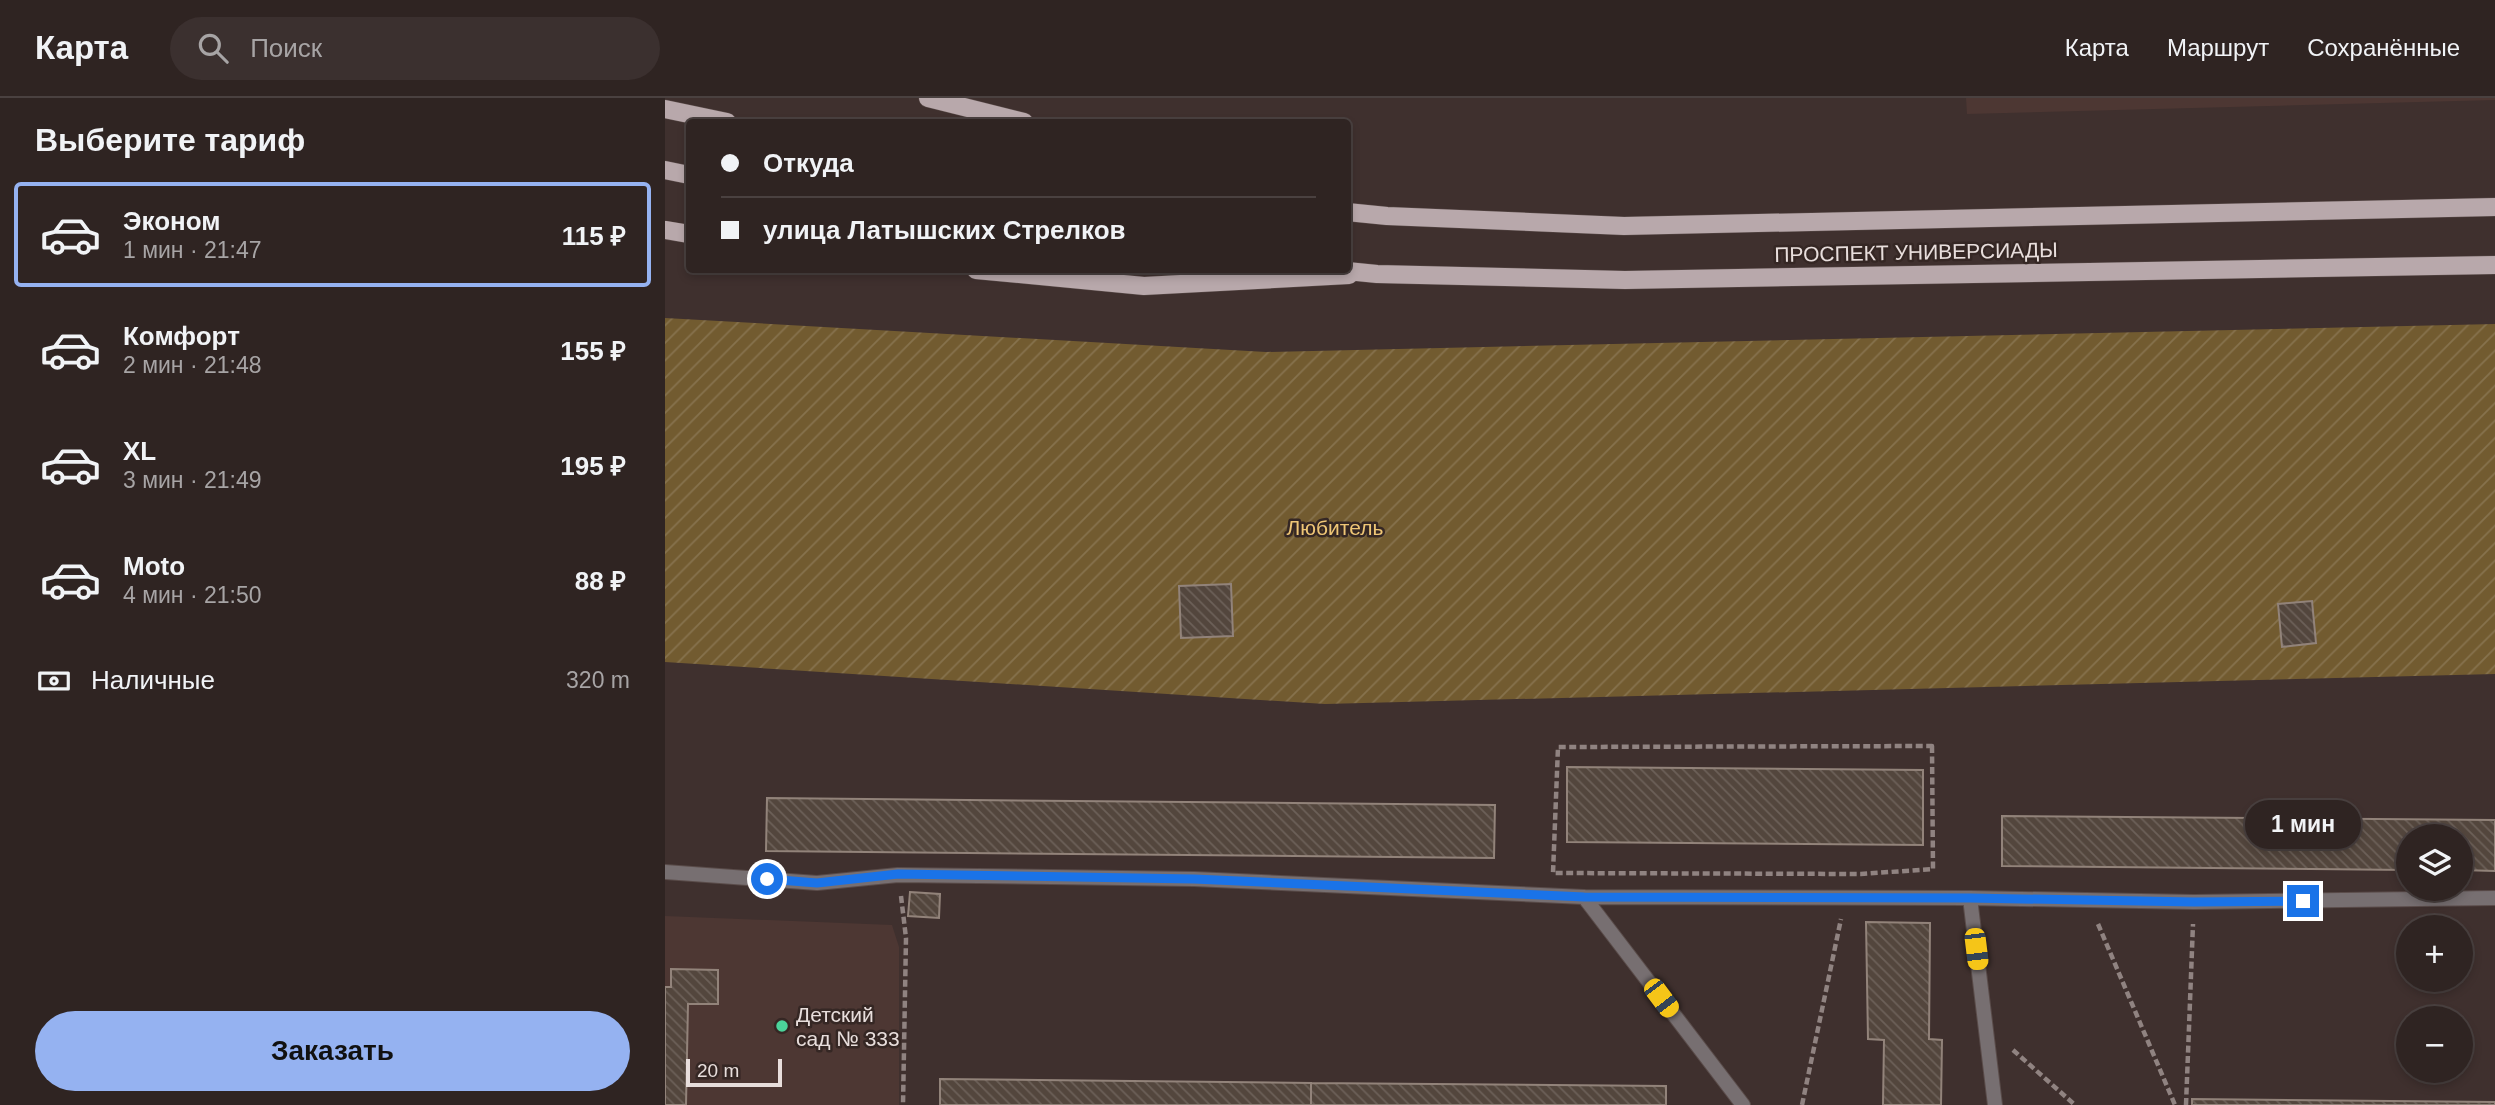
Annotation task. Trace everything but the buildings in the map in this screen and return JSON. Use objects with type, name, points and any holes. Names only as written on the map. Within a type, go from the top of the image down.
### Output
[{"type":"main road","points":[[928,98],[1012,119]]},
{"type":"main road","points":[[665,109],[713,119]]},
{"type":"main road","points":[[665,170],[686,174]]},
{"type":"main road","points":[[1351,207],[1387,216]]},
{"type":"main road","name":"ПРОСПЕКТ УНИВЕРСИАДЫ","points":[[1351,212],[1624,226],[2495,207]]},
{"type":"main road","points":[[665,230],[686,234]]},
{"type":"main road","name":"ПРОСПЕКТ УНИВЕРСИАДЫ","points":[[1351,271],[1626,280],[2495,265]]},
{"type":"main road","points":[[1008,273],[1144,286],[1377,274]]},
{"type":"lane","points":[[665,872],[817,883],[898,874],[1194,879],[1584,897],[1970,898],[2194,902],[2495,898]]},
{"type":"lane","points":[[1584,897],[1743,1105]]},
{"type":"lane","points":[[1970,898],[1994,1105]]},
{"type":"path","points":[[1553,873],[1558,747],[1932,747],[1933,869]]},
{"type":"path","points":[[898,874],[905,938],[903,1105]]},
{"type":"path","points":[[1802,1105],[1845,898]]},
{"type":"path","points":[[2088,901],[2175,1105]]},
{"type":"path","points":[[2186,1105],[2194,902]]},
{"type":"path","points":[[1985,1026],[2075,1105]]},
{"type":"shaded area","points":[[1966,98],[2495,98],[2495,100],[1967,114]]},
{"type":"shaded area","name":"Детский сад № 333","points":[[665,916],[892,925],[899,947],[899,1105],[665,1105]]},
{"type":"green space","name":"Любитель","points":[[665,318],[1266,352],[2495,324],[2495,674],[1325,704],[665,662]]},
{"type":"place","name":"Детский сад № 333","points":[[782,1026]]},
{"type":"route","points":[[767,879],[817,883],[898,874],[1194,879],[1584,897],[2303,901]]}]
